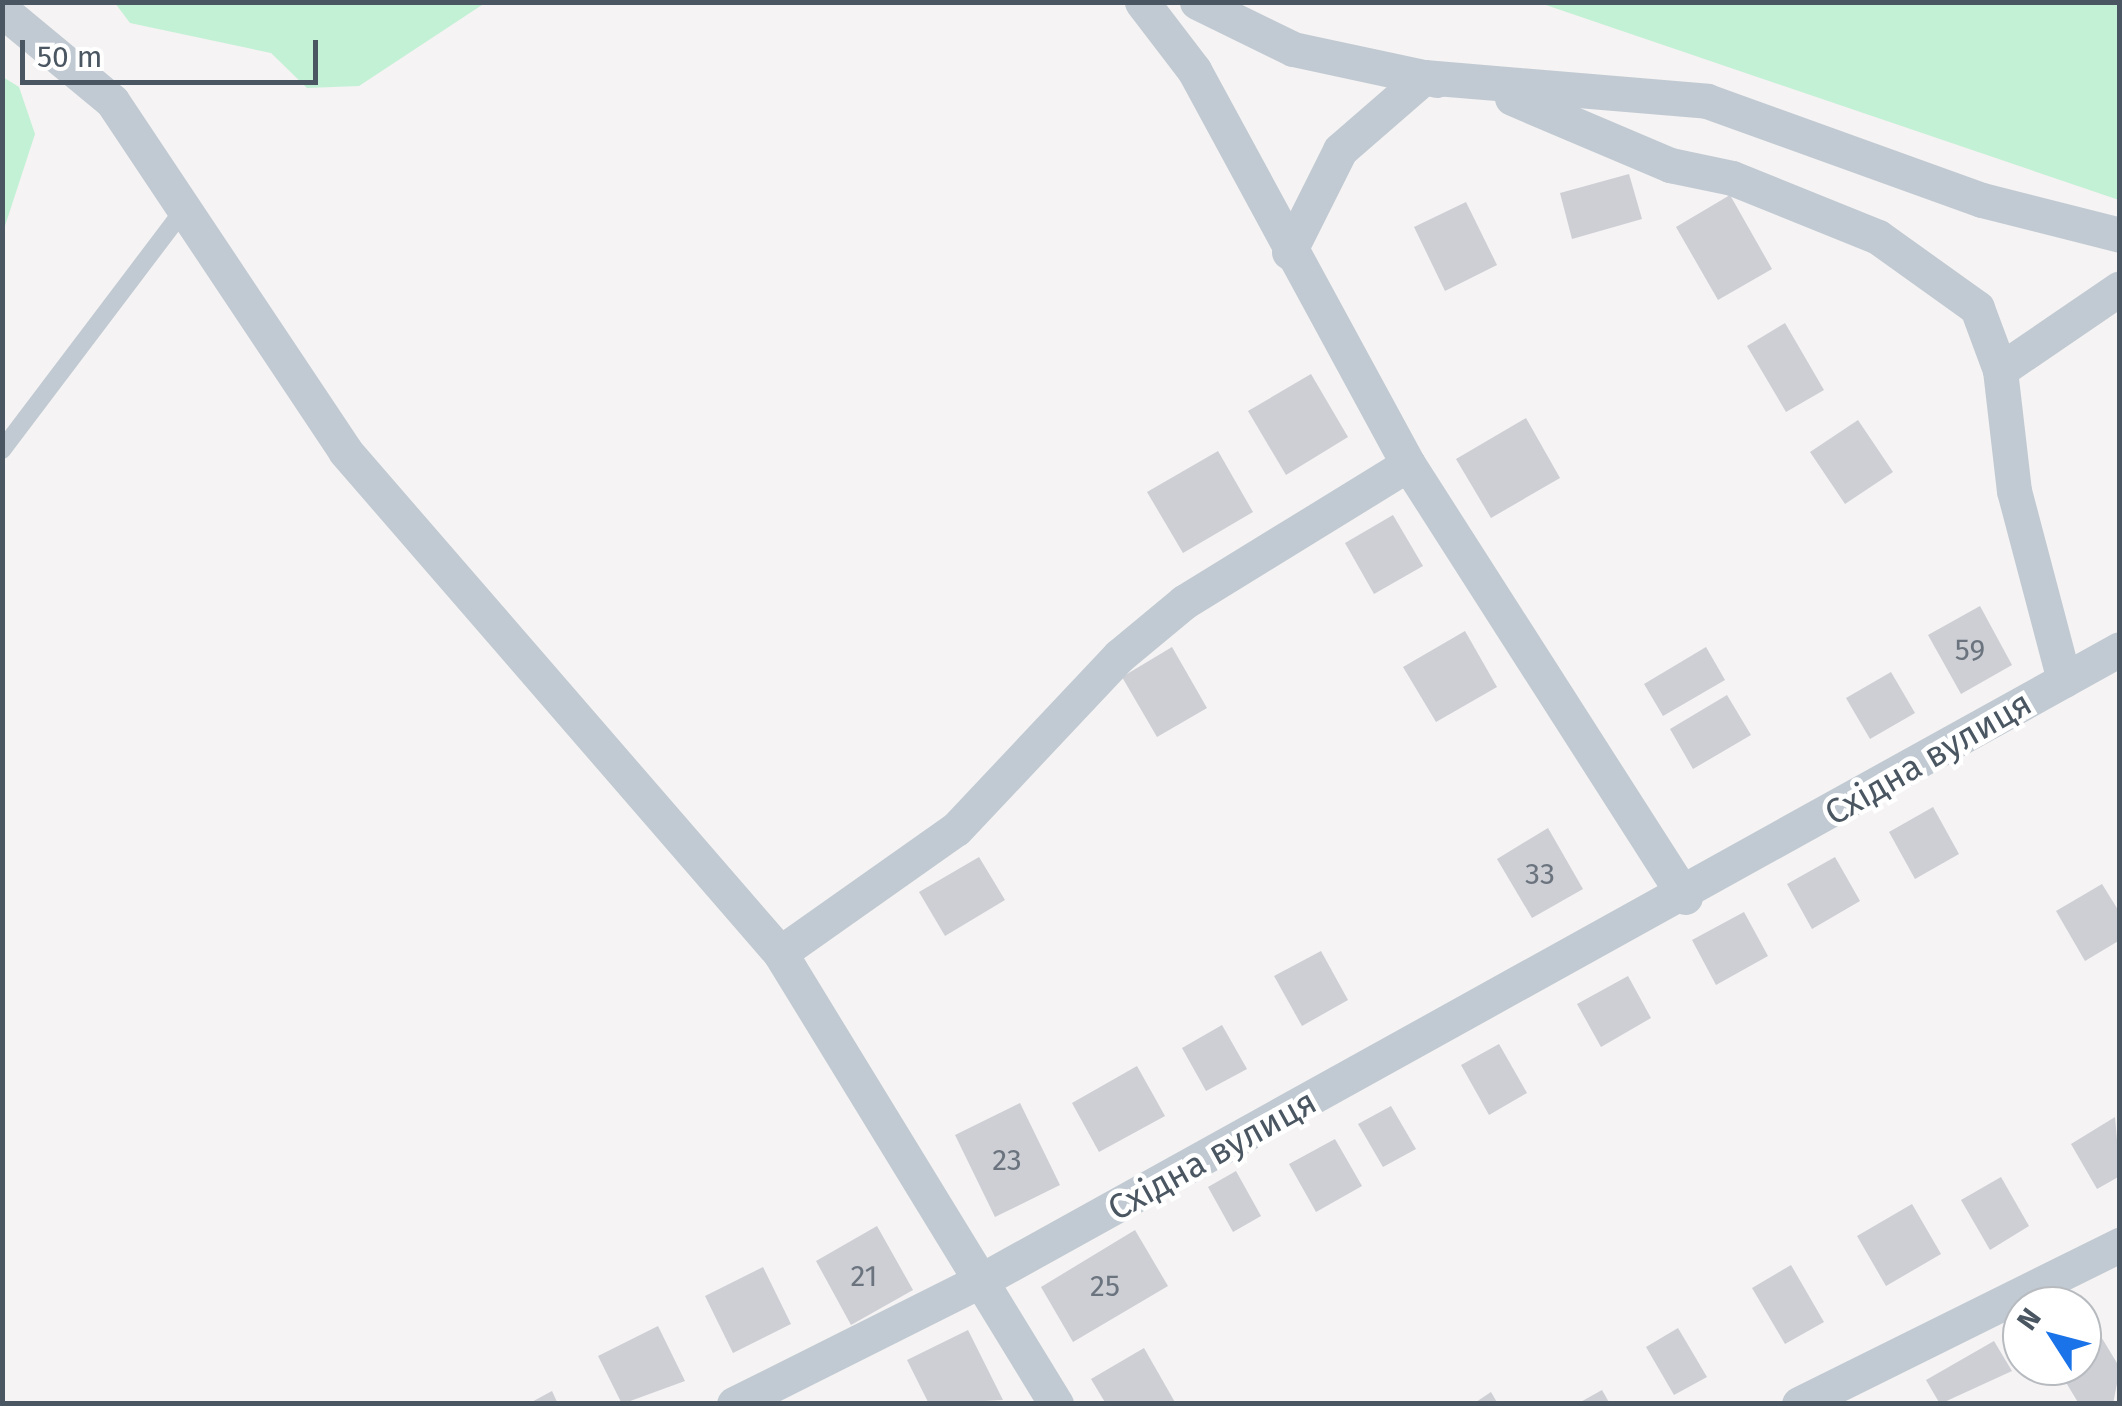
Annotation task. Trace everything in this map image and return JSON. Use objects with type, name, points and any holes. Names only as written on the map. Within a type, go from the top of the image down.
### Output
[{"type":"street","points":[[1142,2],[1194,70],[1289,252],[1408,464],[1685,896]]},
{"type":"street","points":[[1198,2],[1293,49],[1540,104],[1670,165],[1732,178],[1878,236],[1976,308],[2000,370],[2014,491],[2064,680]]},
{"type":"street","points":[[2,10],[112,100],[346,452],[780,953],[1056,1404]]},
{"type":"street","points":[[1289,252],[1340,150],[1424,76],[1708,100],[1982,200],[2120,235]]},
{"type":"street","points":[[2000,370],[2120,288]]},
{"type":"street","points":[[780,953],[956,829],[1119,656],[1184,602],[1408,464]]},
{"type":"street","name":"Східна вулиця","points":[[734,1404],[982,1280],[1685,896],[2120,649]]},
{"type":"street","points":[[1798,1404],[2120,1245]]},
{"type":"lane","points":[[2,450],[183,211]]},
{"type":"green space","points":[[115,3],[485,3],[359,86],[307,88],[271,53],[130,23]]},
{"type":"green space","points":[[1540,3],[2119,3],[2119,200]]},
{"type":"green space","points":[[3,77],[19,87],[35,134],[3,232]]},
{"type":"building","points":[[1629,174],[1642,219],[1572,239],[1560,193]]},
{"type":"building","points":[[1730,195],[1772,269],[1718,300],[1676,227]]},
{"type":"building","points":[[1466,202],[1497,265],[1445,291],[1414,227]]},
{"type":"building","points":[[1785,323],[1824,390],[1786,412],[1747,346]]},
{"type":"building","points":[[1311,374],[1348,437],[1286,475],[1248,411]]},
{"type":"building","points":[[1526,418],[1560,478],[1491,518],[1456,459]]},
{"type":"building","points":[[1858,420],[1893,472],[1845,504],[1810,452]]},
{"type":"building","points":[[1218,451],[1253,512],[1183,553],[1147,492]]},
{"type":"building","points":[[1393,515],[1423,566],[1374,594],[1345,543]]},
{"type":"building","points":[[1980,606],[2012,665],[1961,694],[1928,635]]},
{"type":"building","points":[[1465,631],[1497,687],[1436,722],[1403,667]]},
{"type":"building","points":[[1172,647],[1207,708],[1157,737],[1122,677]]},
{"type":"building","points":[[1706,647],[1725,680],[1663,716],[1644,684]]},
{"type":"building","points":[[1891,672],[1915,713],[1870,739],[1846,698]]},
{"type":"building","points":[[1727,695],[1751,735],[1693,769],[1670,729]]},
{"type":"building","points":[[1933,807],[1959,854],[1915,879],[1889,832]]},
{"type":"building","points":[[1548,828],[1583,889],[1532,918],[1497,859]]},
{"type":"building","points":[[979,857],[1005,900],[945,936],[919,892]]},
{"type":"building","points":[[1835,857],[1860,901],[1812,929],[1787,884]]},
{"type":"building","points":[[2102,884],[2120,913],[2120,940],[2085,961],[2056,911]]},
{"type":"building","points":[[1744,912],[1768,956],[1716,985],[1692,940]]},
{"type":"building","points":[[1321,951],[1348,1000],[1302,1026],[1274,976]]},
{"type":"building","points":[[1628,976],[1651,1018],[1601,1047],[1577,1004]]},
{"type":"building","points":[[1222,1025],[1247,1069],[1206,1091],[1182,1048]]},
{"type":"building","points":[[1499,1044],[1527,1093],[1489,1115],[1461,1065]]},
{"type":"building","points":[[1137,1066],[1165,1116],[1099,1152],[1072,1103]]},
{"type":"building","points":[[1020,1103],[1060,1185],[995,1217],[955,1135]]},
{"type":"building","points":[[1391,1106],[1416,1149],[1383,1167],[1358,1124]]},
{"type":"building","points":[[2115,1117],[2120,1176],[2097,1189],[2071,1144]]},
{"type":"building","points":[[1335,1139],[1362,1186],[1316,1212],[1289,1164]]},
{"type":"building","points":[[1236,1171],[1261,1216],[1233,1232],[1208,1187]]},
{"type":"building","points":[[2001,1177],[2029,1226],[1990,1250],[1961,1200]]},
{"type":"building","points":[[1912,1204],[1941,1254],[1886,1286],[1857,1236]]},
{"type":"building","points":[[877,1226],[913,1290],[851,1325],[816,1261]]},
{"type":"building","points":[[1135,1230],[1168,1286],[1073,1342],[1041,1287]]},
{"type":"building","points":[[1791,1265],[1824,1322],[1785,1344],[1752,1288]]},
{"type":"building","points":[[763,1267],[791,1324],[733,1353],[705,1296]]},
{"type":"building","points":[[658,1326],[685,1381],[622,1404],[598,1356]]},
{"type":"building","points":[[1678,1328],[1707,1377],[1674,1395],[1646,1347]]},
{"type":"building","points":[[968,1330],[1003,1400],[929,1404],[907,1360]]},
{"type":"building","points":[[2102,1338],[2120,1368],[2113,1404],[2079,1404],[2068,1386],[2102,1386]]},
{"type":"building","points":[[1994,1341],[2002,1354],[2002,1376],[1940,1404],[1926,1380]]},
{"type":"building","points":[[1144,1348],[1176,1404],[1106,1404],[1091,1379]]},
{"type":"building","points":[[1602,1390],[1610,1404],[1577,1404]]},
{"type":"building","points":[[552,1391],[558,1404],[528,1404]]},
{"type":"building","points":[[1491,1392],[1498,1404],[1473,1404]]}]
